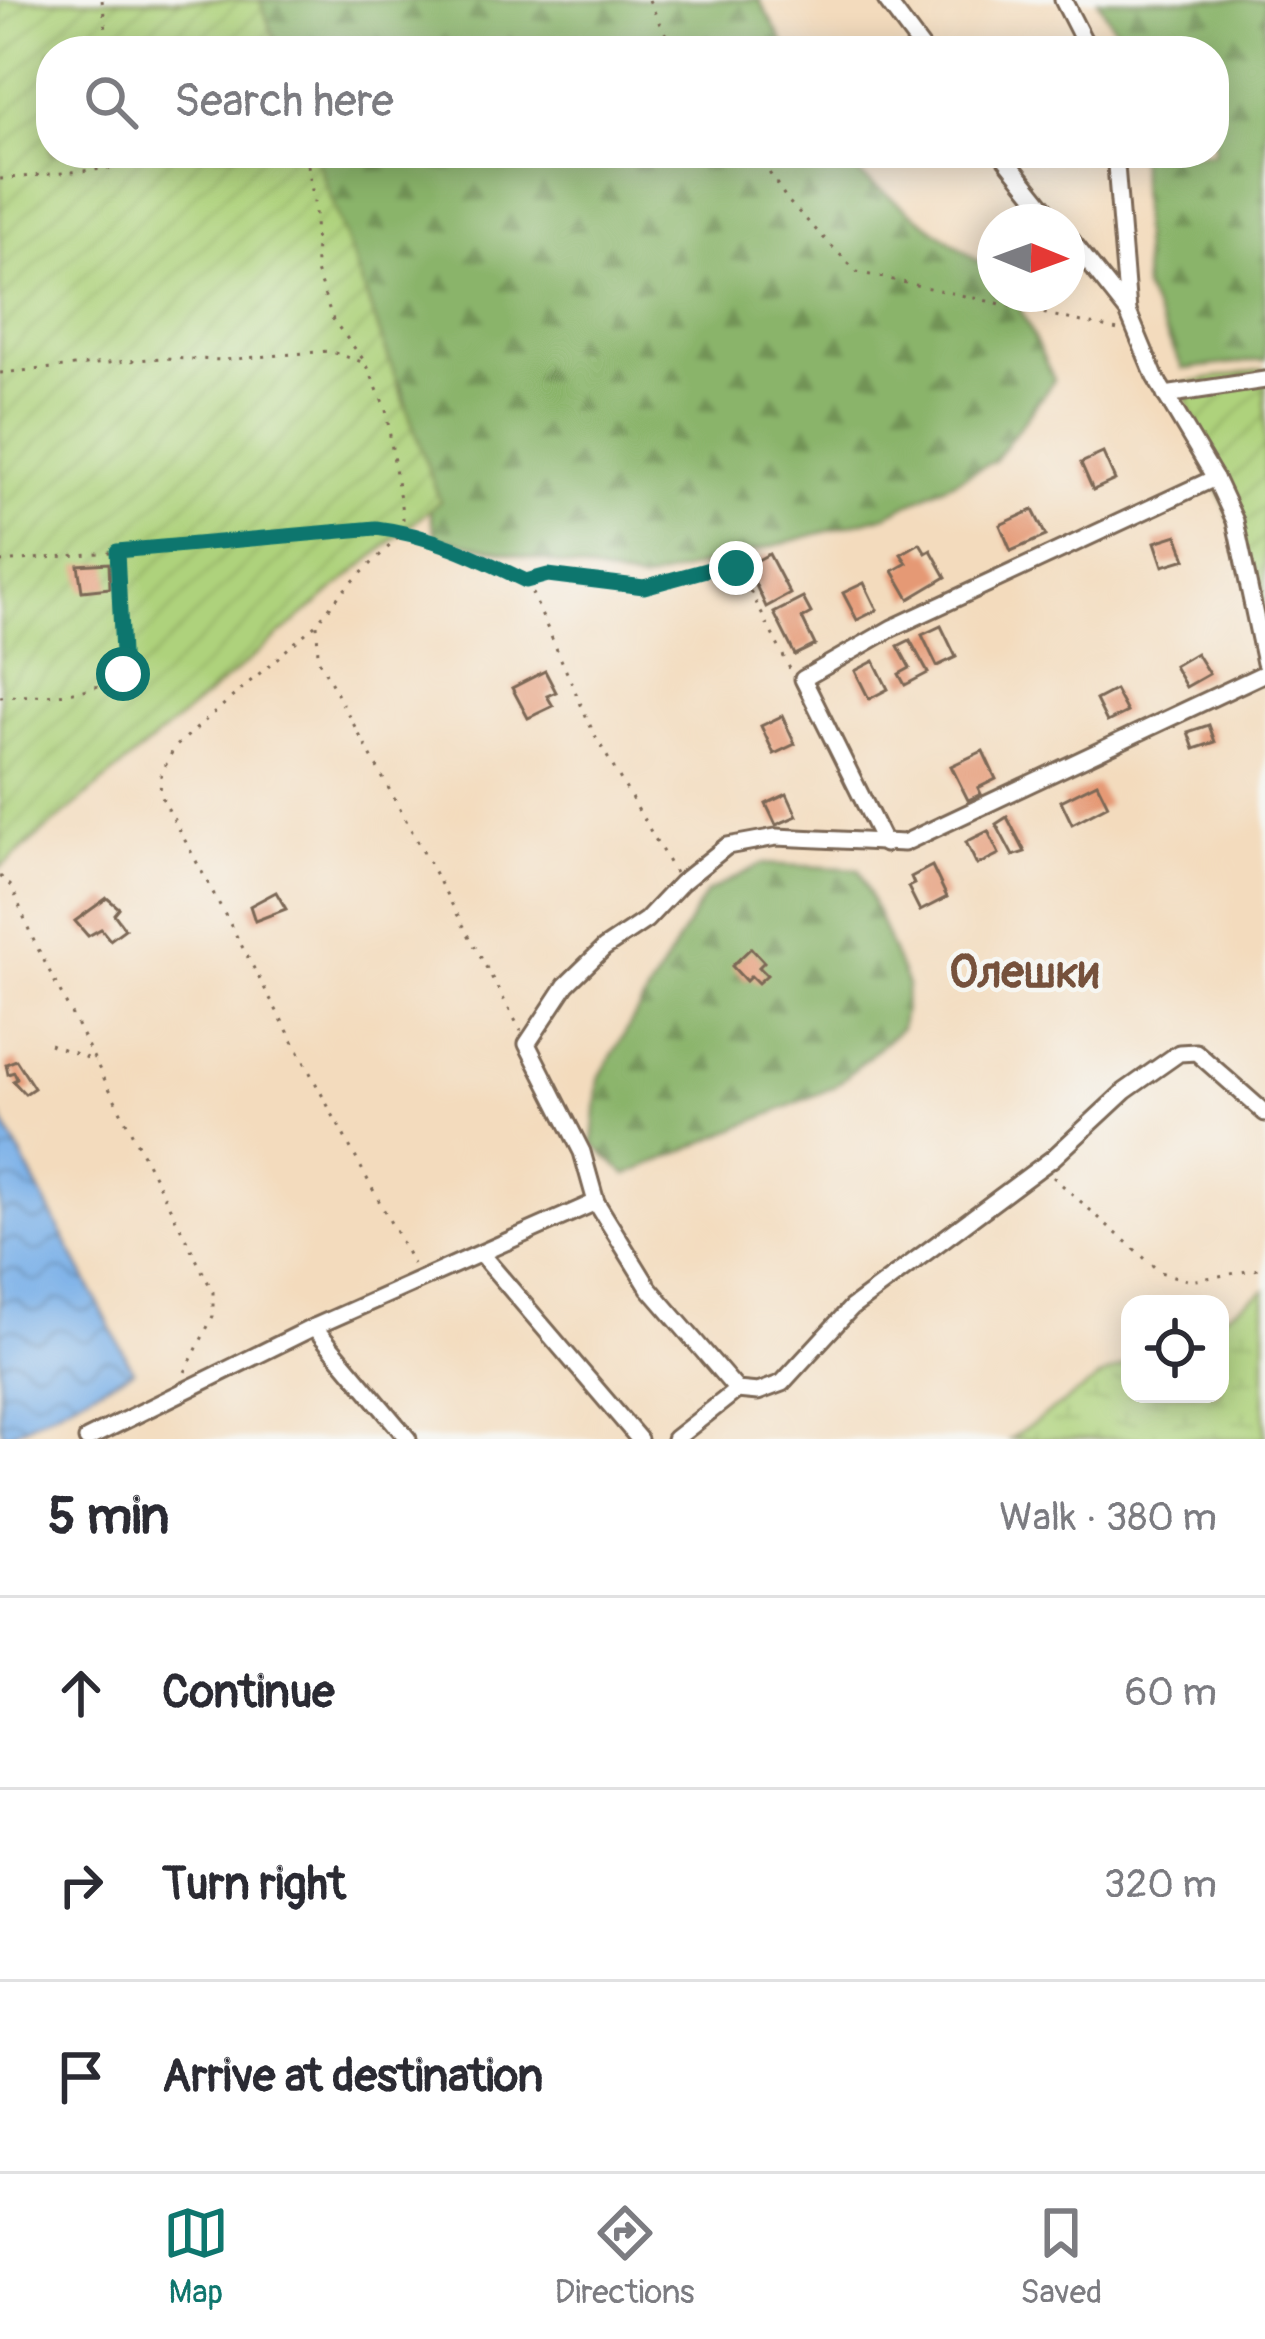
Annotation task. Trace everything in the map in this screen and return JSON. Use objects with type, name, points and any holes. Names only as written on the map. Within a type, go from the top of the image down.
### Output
[{"type":"street","points":[[886,0],[913,36]]},
{"type":"street","points":[[1063,0],[1081,36]]},
{"type":"street","points":[[1013,168],[1042,204]]},
{"type":"street","points":[[1116,168],[1128,311],[1165,395],[1235,521],[1264,657]]},
{"type":"street","points":[[1085,257],[1128,311]]},
{"type":"street","points":[[1165,395],[1265,380]]},
{"type":"street","points":[[885,844],[803,679],[892,628],[1215,478]]},
{"type":"street","points":[[737,1390],[649,1288],[596,1202],[582,1152],[527,1044],[566,985],[727,846],[776,837],[904,843],[1265,673]]},
{"type":"street","points":[[675,1439],[737,1390],[758,1392],[782,1383],[851,1308],[1041,1166],[1125,1091],[1179,1053],[1196,1052],[1265,1112]]},
{"type":"street","points":[[87,1439],[314,1327],[596,1202]]},
{"type":"street","points":[[481,1254],[639,1439]]},
{"type":"street","points":[[314,1327],[408,1439]]},
{"type":"path","points":[[103,0],[107,36]]},
{"type":"path","points":[[649,0],[667,36]]},
{"type":"path","points":[[0,179],[114,168]]},
{"type":"path","points":[[308,168],[315,209],[316,272],[333,320],[366,363],[386,410],[405,531]]},
{"type":"path","points":[[765,168],[788,201],[857,272],[1137,334]]},
{"type":"path","points":[[0,374],[160,358],[223,360],[329,351],[366,363]]},
{"type":"path","points":[[0,562],[376,528],[405,531],[478,557],[526,581],[595,734],[681,883]]},
{"type":"path","points":[[405,531],[317,623],[175,748],[161,775],[160,794],[408,1252],[416,1284]]},
{"type":"path","points":[[0,698],[85,692],[123,674],[117,551]]},
{"type":"path","points":[[526,581],[548,575],[644,587],[724,565],[736,568],[788,668],[803,679]]},
{"type":"path","points":[[317,623],[318,659],[527,1044]]},
{"type":"path","points":[[0,876],[12,887],[31,935],[213,1292],[213,1316],[173,1397]]},
{"type":"path","points":[[50,1044],[97,1062]]},
{"type":"path","points":[[1041,1166],[1160,1272],[1190,1281],[1265,1268]]},
{"type":"green space","points":[[0,0],[260,0],[273,36],[36,36],[36,168],[320,168],[440,501],[0,868]]},
{"type":"green space","points":[[116,0],[759,0],[779,36],[123,36]]},
{"type":"green space","points":[[1098,0],[1265,0],[1265,360],[1183,369],[1144,289],[1140,168],[1229,168],[1229,36],[1119,36]]},
{"type":"green space","points":[[317,168],[856,168],[977,261],[977,312],[1022,312],[1054,380],[994,461],[886,515],[641,582],[436,537],[402,387],[330,276]]},
{"type":"green space","points":[[1265,369],[1265,616],[1181,384]]},
{"type":"green space","points":[[762,864],[859,869],[907,986],[901,1028],[834,1087],[627,1175],[593,1144],[599,1078],[706,893]]},
{"type":"green space","points":[[1265,1290],[1265,1439],[1010,1439],[1121,1367],[1121,1403],[1229,1403],[1229,1312]]},
{"type":"water","points":[[0,1115],[133,1370],[4,1437],[0,1424]]},
{"type":"building","points":[[1103,453],[1115,480],[1093,490],[1081,463]]},
{"type":"building","points":[[1033,510],[1046,536],[1011,551],[1000,525]]},
{"type":"building","points":[[1177,535],[1186,559],[1163,566],[1155,542]]},
{"type":"building","points":[[920,543],[926,553],[931,550],[946,577],[909,599],[893,571],[907,563],[901,554]]},
{"type":"building","points":[[769,554],[790,594],[766,607],[747,566]]},
{"type":"building","points":[[109,563],[110,588],[82,591],[78,565]]},
{"type":"building","points":[[864,583],[877,610],[857,620],[843,593]]},
{"type":"building","points":[[803,598],[811,613],[802,618],[815,645],[795,655],[774,613]]},
{"type":"building","points":[[941,626],[956,657],[937,666],[922,635]]},
{"type":"building","points":[[910,640],[928,673],[905,685],[899,674],[910,668],[898,646]]},
{"type":"building","points":[[1196,653],[1209,674],[1186,687],[1174,666]]},
{"type":"building","points":[[874,661],[888,689],[869,699],[855,671]]},
{"type":"building","points":[[545,671],[556,692],[547,696],[553,706],[528,718],[512,688]]},
{"type":"building","points":[[1115,690],[1127,712],[1107,722],[1096,700]]},
{"type":"building","points":[[782,716],[795,744],[774,754],[761,726]]},
{"type":"building","points":[[1209,725],[1215,742],[1194,749],[1188,732]]},
{"type":"building","points":[[983,751],[996,779],[978,788],[981,794],[968,800],[951,766]]},
{"type":"building","points":[[1097,783],[1108,805],[1072,824],[1061,801]]},
{"type":"building","points":[[787,794],[797,816],[776,825],[766,804]]},
{"type":"building","points":[[1007,817],[1025,852],[1013,856],[996,824]]},
{"type":"building","points":[[988,831],[999,854],[977,865],[966,842]]},
{"type":"building","points":[[932,866],[947,897],[920,911],[908,887],[914,884],[911,877]]},
{"type":"building","points":[[276,892],[286,909],[255,921],[250,906]]},
{"type":"building","points":[[107,898],[119,908],[114,914],[125,929],[110,940],[101,929],[88,936],[75,921]]},
{"type":"building","points":[[751,948],[764,962],[759,967],[767,975],[758,983],[751,976],[746,981],[732,966]]},
{"type":"building","points":[[16,1060],[34,1088],[25,1094],[13,1081],[17,1079],[14,1072],[8,1074],[6,1064]]},
{"type":"district","name":"Олешки","points":[[1024,971]]},
{"type":"route","points":[[123,674],[117,551],[376,528],[405,531],[478,557],[526,581],[548,575],[644,587],[703,569],[736,568]]}]
